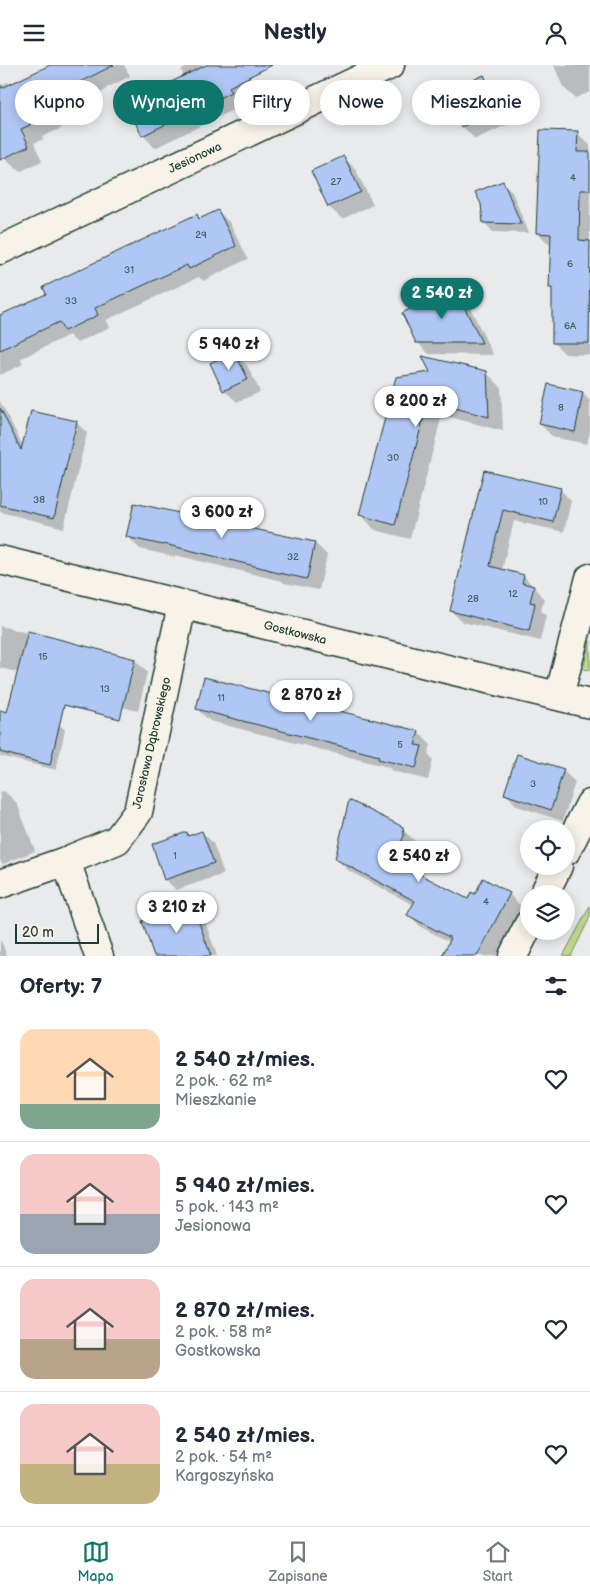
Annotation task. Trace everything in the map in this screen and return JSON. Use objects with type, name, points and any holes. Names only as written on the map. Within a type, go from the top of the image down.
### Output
[{"type":"street","name":"Jesionowa","points":[[0,250],[390,65]]},
{"type":"street","name":"Gostkowska","points":[[0,560],[590,704]]},
{"type":"street","points":[[559,697],[590,577]]},
{"type":"street","name":"Jarosława Dąbrowskiego","points":[[0,884],[66,861],[118,840],[138,812],[182,605]]},
{"type":"street","points":[[575,833],[590,804]]},
{"type":"street","points":[[66,861],[99,956]]},
{"type":"street","points":[[513,956],[521,940]]},
{"type":"green space","points":[[590,641],[590,670],[583,669]]},
{"type":"green space","points":[[590,906],[590,917],[571,956],[563,956],[572,940],[575,940],[575,934]]},
{"type":"building","points":[[50,65],[114,65],[84,80],[19,80]]},
{"type":"building","points":[[206,65],[272,65],[243,80],[234,80],[234,84],[229,87],[231,92],[224,95],[224,80],[175,80]]},
{"type":"building","points":[[484,75],[486,80],[473,80]]},
{"type":"building","points":[[15,82],[15,125],[30,125],[21,129],[29,146],[0,160],[0,84],[2,88]]},
{"type":"building","points":[[136,125],[164,125],[142,136]]},
{"type":"building","points":[[540,130],[578,131],[577,152],[590,152],[590,190],[580,190],[579,240],[590,241],[589,343],[552,343],[552,288],[549,288],[551,234],[536,233]]},
{"type":"building","points":[[344,156],[361,192],[328,207],[311,171]]},
{"type":"building","points":[[503,181],[521,224],[483,223],[481,204],[475,192]]},
{"type":"building","points":[[218,210],[236,246],[189,269],[187,265],[95,308],[98,315],[64,331],[59,322],[0,350],[0,315],[46,294],[43,287],[197,214],[199,219]]},
{"type":"building","points":[[454,286],[482,343],[416,343],[402,313],[426,301],[425,299]]},
{"type":"building","points":[[234,351],[248,379],[223,391],[210,363]]},
{"type":"building","points":[[422,356],[487,371],[489,417],[428,401],[395,525],[359,515],[396,377],[430,372]]},
{"type":"building","points":[[548,384],[583,392],[575,432],[539,424]]},
{"type":"building","points":[[0,408],[21,450],[31,411],[77,421],[54,518],[0,505]]},
{"type":"building","points":[[484,470],[561,488],[553,522],[503,510],[495,542],[490,566],[524,575],[522,583],[534,586],[530,602],[535,603],[529,631],[450,611]]},
{"type":"building","points":[[134,503],[188,515],[191,506],[242,519],[240,526],[315,542],[307,579],[164,544],[126,537]]},
{"type":"building","points":[[28,631],[135,659],[120,719],[64,705],[50,765],[0,752],[0,710],[7,712]]},
{"type":"building","points":[[204,677],[419,731],[415,745],[422,746],[416,768],[378,759],[379,756],[196,709]]},
{"type":"building","points":[[517,754],[564,769],[551,810],[504,794]]},
{"type":"building","points":[[349,800],[403,827],[404,836],[392,860],[468,899],[471,892],[475,894],[483,878],[510,893],[477,956],[442,956],[451,938],[407,915],[415,901],[335,859]]},
{"type":"building","points":[[202,831],[214,863],[164,880],[152,844],[187,832],[188,836]]},
{"type":"building","points":[[192,903],[211,956],[154,956],[142,921]]}]
